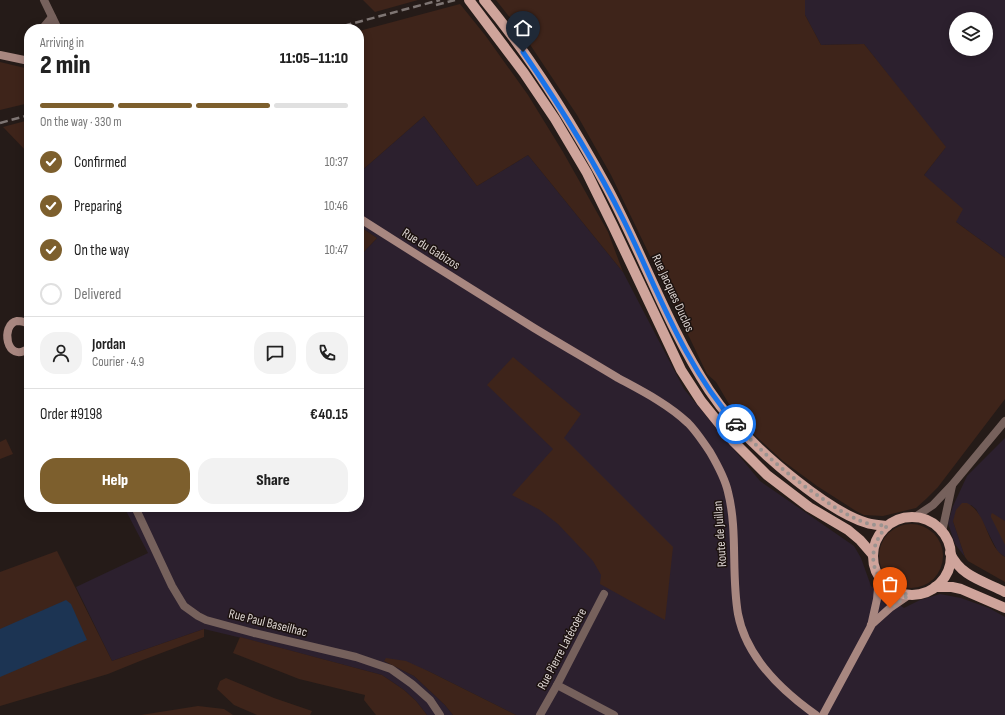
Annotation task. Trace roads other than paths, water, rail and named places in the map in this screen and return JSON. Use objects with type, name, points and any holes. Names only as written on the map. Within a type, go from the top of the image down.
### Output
[{"type":"main road","name":"Rue Jacques Duclos","points":[[469,0],[524,73],[555,120],[586,173],[614,226],[681,370],[701,401],[734,442],[767,475],[809,507],[848,530],[860,540],[873,555]]},
{"type":"main road","name":"Rue Jacques Duclos","points":[[484,0],[540,76],[564,112],[592,159],[624,220],[686,352],[710,391],[725,411],[753,443],[777,466],[805,487],[832,506],[854,518],[868,523],[887,526]]},
{"type":"main road","points":[[915,517],[934,525],[942,532],[948,542],[950,563],[947,573],[942,581],[926,592],[909,595],[897,592],[887,586],[879,577],[874,566],[873,555],[875,544],[880,534],[887,526],[905,518],[915,517]]},
{"type":"main road","points":[[950,553],[954,562],[961,570],[1005,592]]},
{"type":"main road","points":[[934,587],[952,587],[961,589],[1005,608]]},
{"type":"street","points":[[44,0],[56,24]]},
{"type":"street","points":[[46,24],[52,17]]},
{"type":"street","points":[[0,55],[24,60]]},
{"type":"street","name":"Rue du Gabizos","points":[[364,221],[490,299]]},
{"type":"street","name":"Route de Juillan","points":[[490,299],[534,328],[664,404],[688,424],[710,452],[721,472],[728,491],[733,520],[738,615],[744,635],[765,670],[778,684],[816,715]]},
{"type":"street","points":[[24,322],[15,321],[5,328],[3,334],[3,346],[16,352],[24,351]]},
{"type":"street","points":[[915,517],[933,505],[952,485],[1005,422]]},
{"type":"street","points":[[942,532],[952,485]]},
{"type":"street","name":"Rue Paul Baseilhac","points":[[137,512],[172,586],[184,606],[198,616],[206,620],[254,633],[356,656],[390,669],[412,684],[430,700],[440,715]]},
{"type":"street","points":[[823,715],[871,626],[877,599],[879,577]]},
{"type":"street","name":"Rue Pierre Latécoère","points":[[540,715],[604,594]]},
{"type":"street","points":[[871,626],[890,608],[909,595]]},
{"type":"street","points":[[557,685],[614,715]]},
{"type":"water","points":[[66,600],[71,604],[87,640],[0,677],[0,629]]},
{"type":"railway","points":[[351,24],[440,0]]},
{"type":"railway","points":[[436,5],[455,0]]},
{"type":"railway","points":[[0,123],[24,116]]}]
